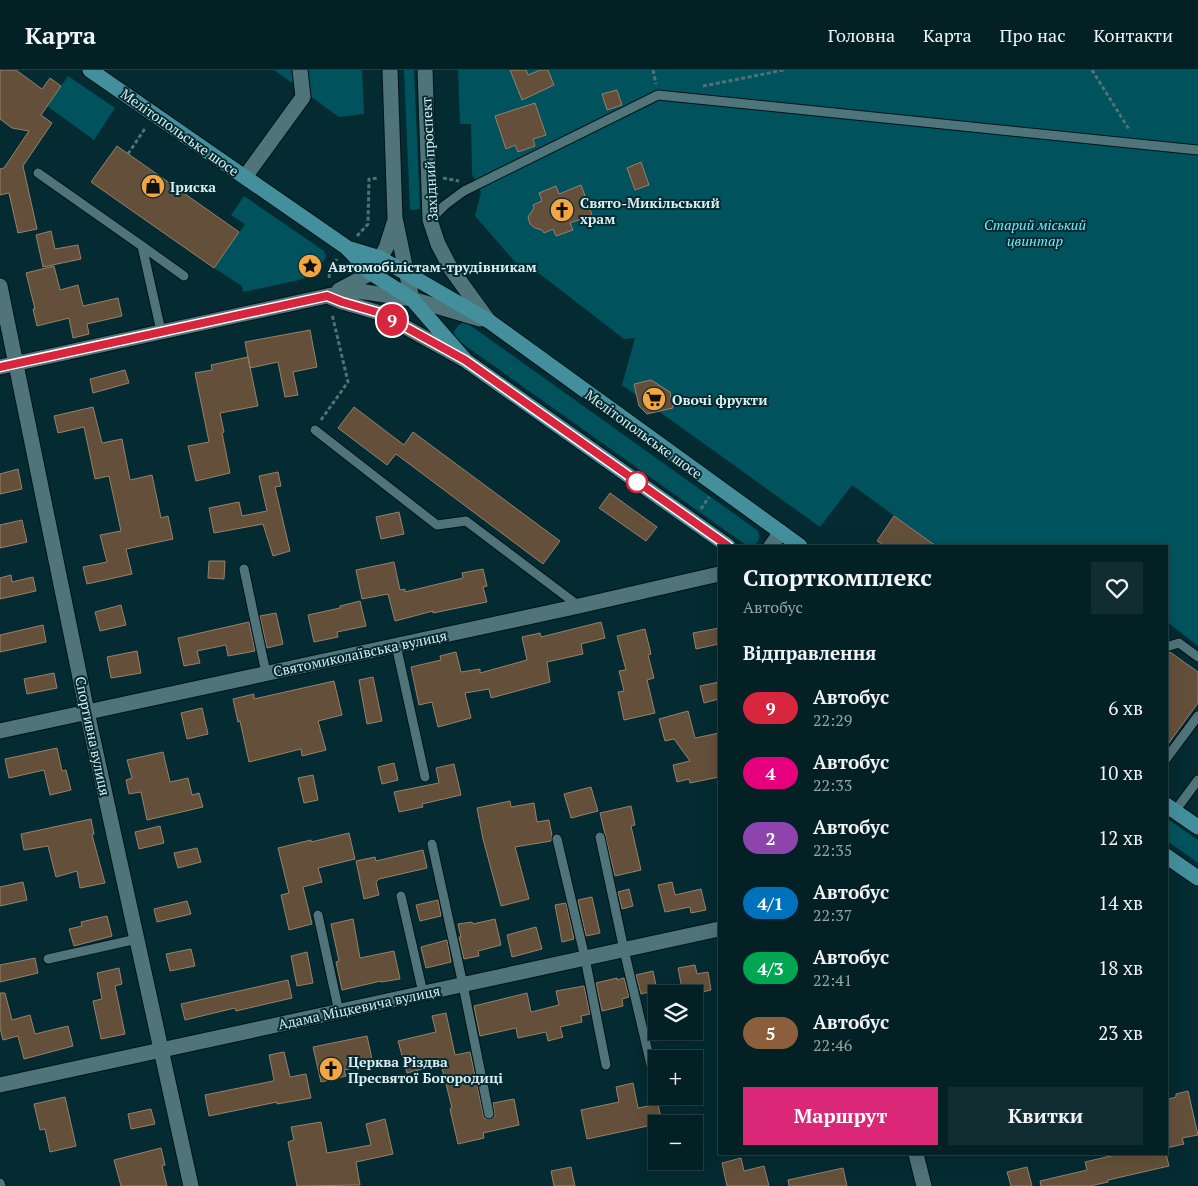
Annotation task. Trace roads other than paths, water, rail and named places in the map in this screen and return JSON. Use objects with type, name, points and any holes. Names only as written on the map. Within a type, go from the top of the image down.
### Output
[{"type":"main road","name":"Мелітопольське шосе","points":[[90,70],[346,247],[371,273],[412,299],[465,360],[727,545]]},
{"type":"main road","name":"Мелітопольське шосе","points":[[346,247],[380,258],[489,322],[799,545]]},
{"type":"main road","points":[[1170,808],[1198,827]]},
{"type":"main road","points":[[1168,857],[1198,878]]},
{"type":"street","name":"Мелітопольське шосе","points":[[245,177],[303,97],[300,70]]},
{"type":"street","points":[[390,70],[395,218],[412,299]]},
{"type":"street","name":"Західний проспект","points":[[425,70],[430,220],[438,244],[450,269],[489,322]]},
{"type":"street","points":[[327,296],[371,273],[386,248],[395,218]]},
{"type":"street","name":"Спортивна вулиця","points":[[0,286],[87,712],[191,1186]]},
{"type":"street","points":[[0,367],[161,331],[358,291],[412,299],[489,322]]},
{"type":"street","points":[[327,296],[380,313],[465,360]]},
{"type":"street","points":[[772,545],[781,532]]},
{"type":"street","name":"Святомиколаївська вулиця","points":[[0,731],[718,574]]},
{"type":"street","name":"Адама Міцкевича вулиця","points":[[0,1085],[718,930]]},
{"type":"street","points":[[916,1155],[924,1186]]},
{"type":"lane","points":[[430,220],[445,204],[464,191],[658,95],[1198,150]]},
{"type":"lane","points":[[38,173],[184,276]]},
{"type":"lane","points":[[142,246],[161,331]]},
{"type":"lane","points":[[314,430],[437,525],[466,521],[579,606]]},
{"type":"lane","points":[[244,568],[266,673]]},
{"type":"lane","points":[[1168,646],[1178,643],[1198,657]]},
{"type":"lane","points":[[396,645],[425,777]]},
{"type":"lane","points":[[1168,756],[1198,716]]},
{"type":"lane","points":[[1170,808],[1198,780]]},
{"type":"lane","points":[[600,837],[648,1052]]},
{"type":"lane","points":[[556,839],[585,958],[606,1065]]},
{"type":"lane","points":[[432,844],[489,1114]]},
{"type":"lane","points":[[401,896],[424,993]]},
{"type":"lane","points":[[318,915],[339,1012]]},
{"type":"lane","points":[[48,959],[137,939]]},
{"type":"place","name":"Іриска","points":[[153,186]]},
{"type":"place","name":"Свято-Микільський храм","points":[[562,210]]},
{"type":"place","name":"Автомобілістам-трудівникам","points":[[310,266]]},
{"type":"place","name":"Овочі фрукти","points":[[654,399]]},
{"type":"place","name":"Церква Різдва Пресвятої Богородиці","points":[[331,1069]]},
{"type":"park label","name":"Старий міський цвинтар","points":[[1035,232]]}]
